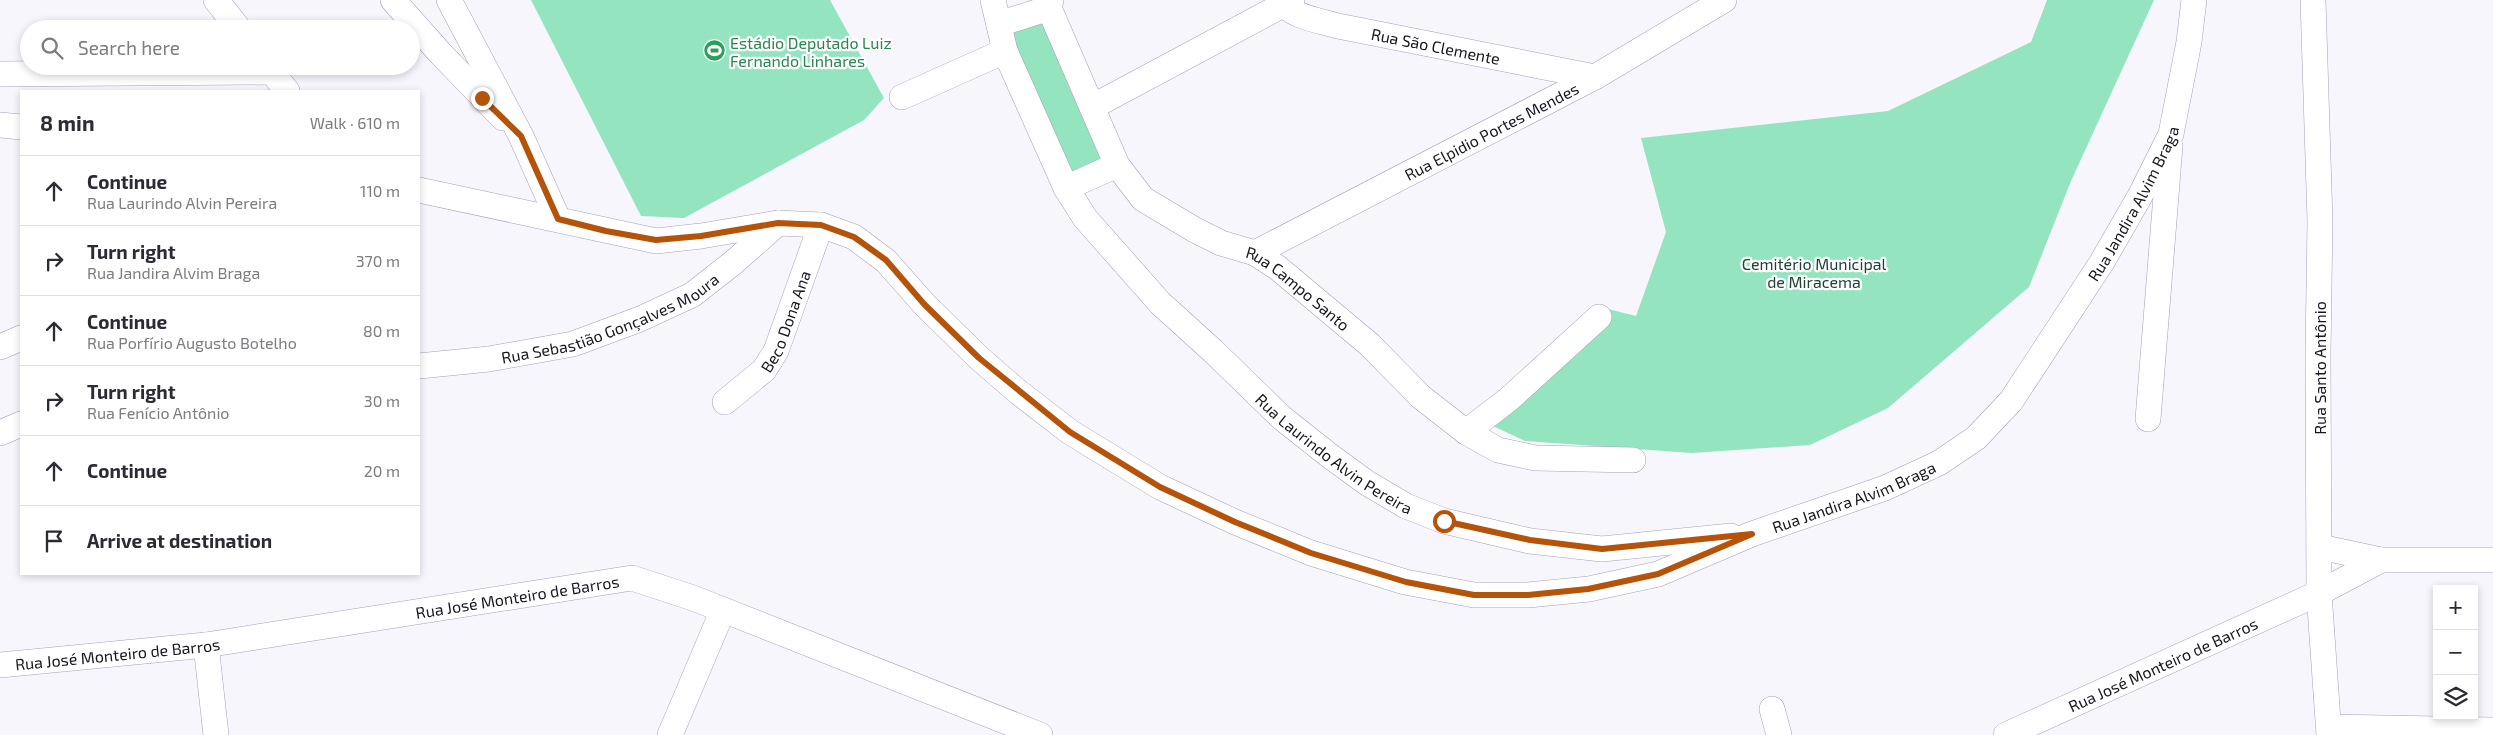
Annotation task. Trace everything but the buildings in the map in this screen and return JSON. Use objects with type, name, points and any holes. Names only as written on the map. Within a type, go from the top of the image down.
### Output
[{"type":"street","points":[[393,0],[411,20]]},
{"type":"street","points":[[449,0],[521,136],[558,219]]},
{"type":"street","name":"Rua Laurindo Alvin Pereira","points":[[993,0],[1005,51],[1066,188],[1091,225],[1160,303],[1214,350],[1282,418],[1367,483],[1406,506],[1444,521],[1570,547],[1602,549],[1752,534]]},
{"type":"street","name":"Rua Elpidio Portes Mendes","points":[[1254,253],[1595,77],[1724,0]]},
{"type":"street","name":"Rua Jandira Alvim Braga","points":[[420,190],[606,231],[656,240],[701,236],[778,223],[821,225],[854,237],[886,260],[924,304],[979,358],[1070,432],[1160,487],[1235,522],[1311,553],[1406,582],[1474,595],[1528,595],[1588,589],[1658,574],[1752,534],[1885,488],[1939,463],[1976,438],[2011,401],[2102,262],[2140,196],[2171,134],[2189,42],[2194,0]]},
{"type":"street","name":"Rua Santo Antônio","points":[[2313,0],[2320,222],[2318,354],[2319,593],[2329,731]]},
{"type":"street","points":[[223,2],[234,20]]},
{"type":"street","points":[[1092,107],[1285,2]]},
{"type":"street","name":"Rua São Clemente","points":[[1285,2],[1299,14],[1338,26],[1595,77]]},
{"type":"street","points":[[999,24],[1050,4]]},
{"type":"street","name":"Rua Campo Santo","points":[[1050,4],[1117,165],[1143,199],[1168,215],[1222,243],[1254,253],[1302,285],[1370,345],[1421,398],[1466,432],[1498,450],[1535,458],[1633,460]]},
{"type":"street","points":[[420,30],[468,83],[521,136]]},
{"type":"street","points":[[902,97],[1005,51]]},
{"type":"street","points":[[0,74],[20,74]]},
{"type":"street","points":[[275,75],[286,90]]},
{"type":"street","points":[[0,125],[20,127]]},
{"type":"street","points":[[2148,418],[2171,134]]},
{"type":"street","points":[[1066,188],[1117,165]]},
{"type":"street","name":"Rua Sebastião Gonçalves Moura","points":[[420,366],[489,359],[573,344],[640,319],[692,295],[734,262],[778,223]]},
{"type":"street","name":"Beco Dona Ana","points":[[725,402],[764,370],[776,351],[821,225]]},
{"type":"street","points":[[1466,432],[1509,399],[1600,317]]},
{"type":"street","points":[[0,347],[20,338]]},
{"type":"street","points":[[0,433],[20,424]]},
{"type":"street","points":[[2320,547],[2381,560],[2493,560]]},
{"type":"street","name":"Rua José Monteiro de Barros","points":[[2006,735],[2319,593],[2381,560]]},
{"type":"street","name":"Rua José Monteiro de Barros","points":[[0,665],[206,645],[632,578],[723,610],[1040,735]]},
{"type":"street","points":[[670,735],[723,610]]},
{"type":"street","points":[[206,645],[216,735]]},
{"type":"street","points":[[1772,709],[1779,735]]},
{"type":"street","points":[[2329,731],[2493,730]]},
{"type":"green space","name":"Estádio Deputado Luiz Fernando Linhares","points":[[531,0],[830,0],[884,98],[864,120],[684,218],[641,216]]},
{"type":"green space","name":"Cemitério Municipal de Miracema","points":[[2047,0],[2154,0],[2071,181],[2029,287],[1888,408],[1810,445],[1692,453],[1525,441],[1493,426],[1608,309],[1636,316],[1666,232],[1641,138],[1888,111],[2031,42]]},
{"type":"green space","points":[[1056,16],[1112,162],[1071,183],[1008,30]]},
{"type":"place","name":"Estádio Deputado Luiz Fernando Linhares","points":[[714,51]]},
{"type":"route","points":[[482,98],[521,136],[558,219],[606,231],[656,240],[701,236],[778,223],[821,225],[854,237],[886,260],[924,304],[979,358],[1017,391],[1070,432],[1160,487],[1235,522],[1311,553],[1406,582],[1474,595],[1528,595],[1588,589],[1658,574],[1752,534],[1602,549],[1570,547],[1530,540],[1444,521]]}]
